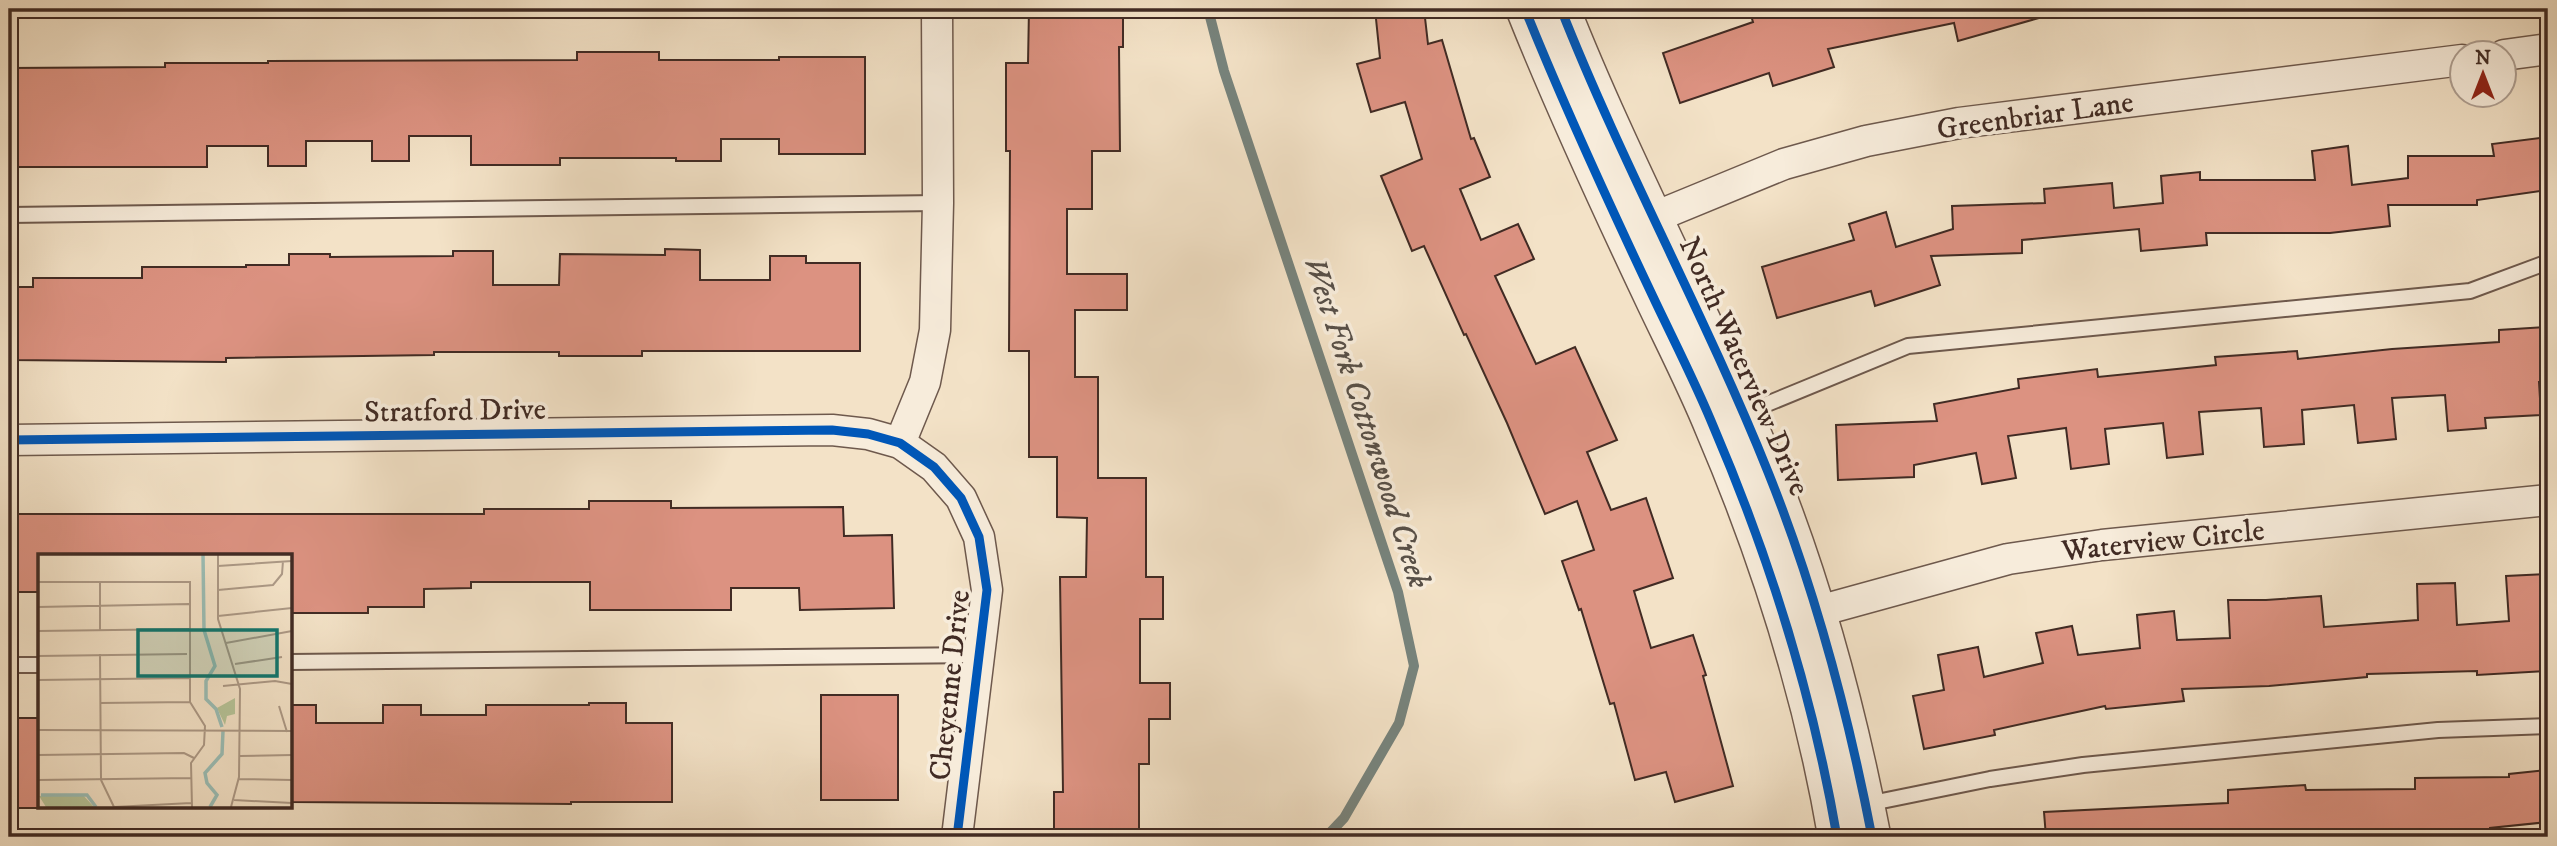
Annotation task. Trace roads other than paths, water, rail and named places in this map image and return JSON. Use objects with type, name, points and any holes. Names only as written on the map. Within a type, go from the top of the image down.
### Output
[{"type":"street","points":[[900,443],[925,382],[935,330],[938,203],[937,9]]},
{"type":"street","name":"North Waterview Drive","points":[[1525,9],[1558,93],[1638,224],[1744,414],[1773,486],[1801,616],[1868,821]]},
{"type":"street","name":"North Waterview Drive","points":[[1561,9],[1589,80],[1638,224],[1758,540],[1801,616],[1809,710],[1837,837]]},
{"type":"street","points":[[2518,53],[2548,49]]},
{"type":"street","name":"Greenbriar Lane","points":[[1638,224],[1784,164],[1866,141],[1959,123],[2448,62]]},
{"type":"street","name":"Stratford Drive","points":[[9,440],[832,430],[868,434],[900,443]]},
{"type":"street","name":"Cheyenne Drive","points":[[900,443],[934,467],[961,498],[979,537],[987,590],[957,837]]},
{"type":"street","name":"Waterview Circle","points":[[1801,616],[2008,559],[2102,545],[2548,500]]},
{"type":"lane","points":[[9,215],[938,203]]},
{"type":"lane","points":[[1744,414],[1908,345],[2470,291],[2548,262]]},
{"type":"lane","points":[[292,662],[980,654]]},
{"type":"lane","points":[[9,665],[38,665]]},
{"type":"lane","points":[[1868,821],[1990,779],[2083,765],[2438,730],[2548,726]]},
{"type":"waterway","name":"West Fork Cottonwood Creek","points":[[1208,9],[1224,71],[1398,592],[1414,666],[1399,723],[1344,818],[1326,837]]}]
